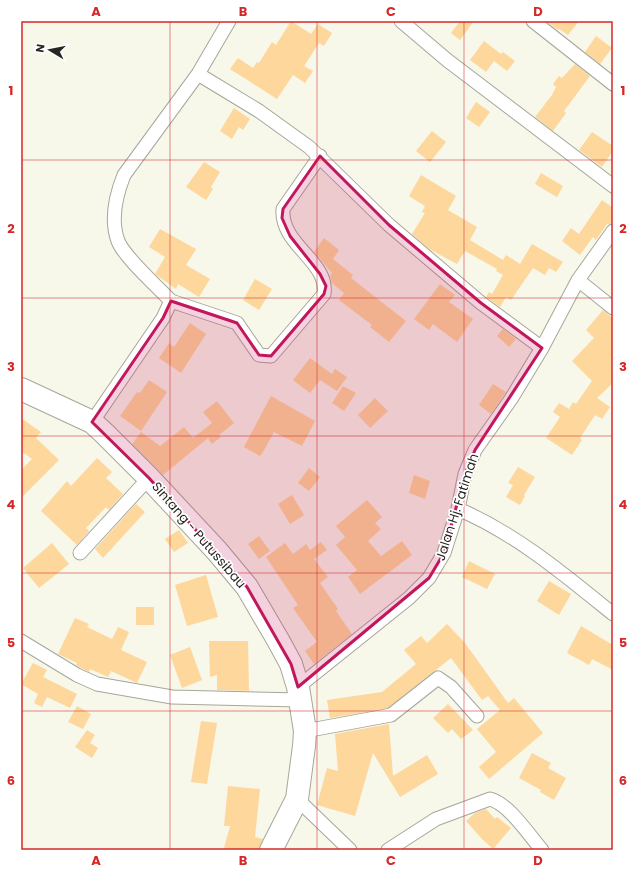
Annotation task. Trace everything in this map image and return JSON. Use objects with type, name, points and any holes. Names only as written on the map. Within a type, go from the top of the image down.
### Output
[{"type":"highway","name":"Sintang - Putussibau","points":[[21,390],[92,422],[149,478],[217,551],[247,588],[290,664],[299,694],[305,731],[304,746],[297,799],[271,850]]},
{"type":"street","points":[[229,21],[198,74],[124,175],[117,192],[114,212],[118,241],[125,252],[171,301],[237,323],[260,355],[271,356],[324,294],[326,286],[320,274],[290,236],[282,218],[283,208],[320,156]]},
{"type":"street","points":[[401,21],[453,65],[613,186]]},
{"type":"street","points":[[533,21],[613,84]]},
{"type":"street","points":[[198,74],[259,111],[320,156],[394,230],[481,304],[542,348]]},
{"type":"street","name":"Jalan Hj. Fatimah","points":[[299,694],[409,598],[429,578],[444,554],[458,509],[465,474],[475,450],[511,399],[542,348],[578,280],[613,231]]},
{"type":"street","points":[[578,280],[613,308]]},
{"type":"street","points":[[92,422],[163,318],[171,301]]},
{"type":"street","points":[[80,553],[149,478]]},
{"type":"street","points":[[458,509],[486,521],[526,547],[613,614]]},
{"type":"street","points":[[21,641],[77,675],[97,684],[172,697],[299,694]]},
{"type":"street","points":[[305,731],[391,715],[438,678],[451,687],[477,716]]},
{"type":"street","points":[[297,799],[350,850]]},
{"type":"street","points":[[388,850],[436,818],[490,799],[497,801],[505,807],[542,850]]},
{"type":"highlighted area","points":[[320,156],[389,225],[481,303],[542,348],[475,450],[465,474],[444,553],[429,578],[298,687],[291,664],[247,587],[149,478],[92,422],[163,318],[171,301],[237,323],[259,355],[271,356],[324,294],[326,286],[320,274],[290,236],[282,218],[283,209]]},
{"type":"building","points":[[291,21],[311,34],[318,24],[332,33],[324,46],[319,43],[304,66],[313,71],[305,83],[293,75],[277,99],[230,69],[238,58],[253,68],[257,62],[259,63],[272,42],[276,45]]},
{"type":"building","points":[[460,21],[474,21],[460,40],[451,33]]},
{"type":"building","points":[[546,21],[579,21],[568,35]]},
{"type":"building","points":[[596,36],[612,48],[600,64],[585,52]]},
{"type":"building","points":[[484,41],[501,54],[503,52],[515,61],[507,71],[494,61],[486,72],[470,60]]},
{"type":"building","points":[[575,64],[590,76],[564,111],[566,113],[553,131],[535,117],[552,95],[556,87],[553,84],[559,76],[562,78]]},
{"type":"building","points":[[476,102],[490,112],[479,127],[466,118]]},
{"type":"building","points":[[234,108],[250,119],[243,130],[239,127],[232,139],[220,131]]},
{"type":"building","points":[[432,131],[446,142],[430,162],[416,151]]},
{"type":"building","points":[[592,132],[613,146],[613,151],[602,167],[579,150]]},
{"type":"building","points":[[204,162],[220,172],[211,187],[213,189],[206,200],[186,187]]},
{"type":"building","points":[[541,173],[563,186],[557,197],[535,184]]},
{"type":"building","points":[[421,175],[456,196],[448,210],[477,227],[470,240],[503,260],[506,255],[520,264],[532,244],[563,262],[556,272],[549,268],[545,275],[533,268],[511,300],[506,297],[500,307],[486,297],[489,292],[492,294],[503,275],[496,271],[497,269],[465,251],[457,264],[429,249],[412,234],[425,213],[422,212],[425,206],[409,196]]},
{"type":"building","points":[[602,200],[613,208],[613,220],[610,224],[607,224],[596,240],[593,237],[580,255],[562,241],[571,228],[579,234]]},
{"type":"building","points":[[160,229],[196,249],[186,265],[210,279],[199,297],[178,284],[176,289],[155,274],[165,257],[149,247]]},
{"type":"building","points":[[324,238],[339,250],[333,259],[353,275],[351,278],[406,321],[389,342],[370,327],[372,325],[339,300],[344,293],[332,283],[330,276],[332,273],[314,252]]},
{"type":"building","points":[[255,279],[272,289],[259,310],[243,300]]},
{"type":"building","points":[[440,284],[455,295],[449,302],[473,319],[457,342],[433,324],[429,330],[414,319]]},
{"type":"building","points":[[603,310],[613,318],[613,383],[597,398],[610,407],[602,419],[595,415],[580,438],[582,440],[572,455],[546,438],[560,417],[553,412],[559,403],[569,409],[573,402],[576,404],[592,381],[572,361],[594,338],[586,330]]},
{"type":"building","points":[[190,323],[206,334],[181,373],[159,358],[169,343],[174,347]]},
{"type":"building","points":[[503,329],[516,339],[509,347],[497,336]]},
{"type":"building","points":[[310,358],[332,374],[335,369],[347,377],[337,391],[320,380],[310,393],[293,380]]},
{"type":"building","points":[[149,380],[167,392],[141,431],[120,416],[137,392],[140,393]]},
{"type":"building","points":[[493,384],[506,392],[491,414],[479,405]]},
{"type":"building","points":[[343,386],[356,393],[344,411],[332,403]]},
{"type":"building","points":[[271,396],[315,421],[302,446],[274,432],[260,456],[244,447]]},
{"type":"building","points":[[375,398],[388,411],[370,428],[358,415]]},
{"type":"building","points":[[217,401],[234,423],[219,435],[221,437],[212,444],[208,438],[163,475],[132,444],[141,432],[160,446],[184,427],[193,438],[212,423],[203,412]]},
{"type":"building","points":[[21,418],[41,432],[36,438],[59,460],[21,498],[21,470],[32,459],[21,451]]},
{"type":"building","points":[[97,458],[112,472],[106,478],[123,494],[109,510],[106,507],[86,528],[89,531],[77,545],[41,511],[67,481],[71,486]]},
{"type":"building","points":[[518,467],[535,477],[520,505],[506,497],[513,485],[508,483]]},
{"type":"building","points":[[309,468],[320,477],[309,491],[298,483]]},
{"type":"building","points":[[414,475],[430,481],[425,499],[409,493]]},
{"type":"building","points":[[292,495],[304,515],[290,524],[278,504]]},
{"type":"building","points":[[367,500],[382,517],[375,523],[381,529],[368,541],[381,556],[402,541],[412,555],[360,594],[348,577],[357,570],[336,545],[345,537],[336,526]]},
{"type":"building","points":[[136,504],[145,512],[103,558],[95,549]]},
{"type":"building","points":[[179,530],[188,543],[174,552],[165,539]]},
{"type":"building","points":[[259,536],[270,551],[259,559],[248,544]]},
{"type":"building","points":[[321,542],[327,550],[314,559],[328,577],[320,583],[338,609],[336,611],[352,634],[314,664],[305,651],[317,642],[293,608],[298,605],[266,557],[285,543],[293,554],[306,544],[310,550]]},
{"type":"building","points":[[52,543],[69,564],[39,588],[23,568]]},
{"type":"building","points":[[469,561],[495,574],[487,589],[462,577]]},
{"type":"building","points":[[206,575],[218,617],[187,626],[175,585]]},
{"type":"building","points":[[549,581],[571,594],[559,615],[537,601]]},
{"type":"building","points":[[136,607],[154,607],[154,625],[136,625]]},
{"type":"building","points":[[75,618],[89,624],[87,627],[112,639],[118,627],[129,632],[121,650],[147,662],[137,683],[111,671],[108,677],[90,669],[89,672],[76,665],[77,663],[58,654]]},
{"type":"building","points":[[447,624],[465,643],[508,703],[514,698],[543,733],[489,779],[479,767],[496,752],[477,729],[500,710],[488,696],[482,700],[451,658],[388,708],[330,718],[327,700],[382,692],[416,664],[404,650],[421,636],[427,643]]},
{"type":"building","points":[[581,626],[613,645],[613,670],[592,659],[589,665],[567,653]]},
{"type":"building","points":[[209,641],[248,641],[249,691],[217,690],[217,675],[210,677]]},
{"type":"building","points":[[190,647],[202,680],[182,688],[170,655]]},
{"type":"building","points":[[33,663],[47,670],[43,677],[77,694],[70,708],[47,697],[42,707],[34,703],[38,694],[21,684]]},
{"type":"building","points":[[448,704],[473,730],[461,739],[452,729],[448,733],[433,718]]},
{"type":"building","points":[[77,706],[91,714],[83,729],[68,722]]},
{"type":"building","points":[[201,721],[217,723],[207,784],[191,782]]},
{"type":"building","points":[[389,724],[393,776],[427,755],[438,774],[400,797],[373,753],[355,816],[317,805],[327,768],[338,771],[335,734]]},
{"type":"building","points":[[87,730],[95,735],[90,743],[98,748],[92,758],[75,747]]},
{"type":"building","points":[[532,753],[551,763],[548,768],[566,778],[554,800],[540,792],[541,790],[519,778]]},
{"type":"building","points":[[228,786],[260,789],[255,837],[263,839],[259,850],[231,850],[224,848],[230,826],[224,826]]},
{"type":"building","points":[[486,809],[495,819],[497,817],[511,828],[493,849],[466,821],[475,813]]}]
